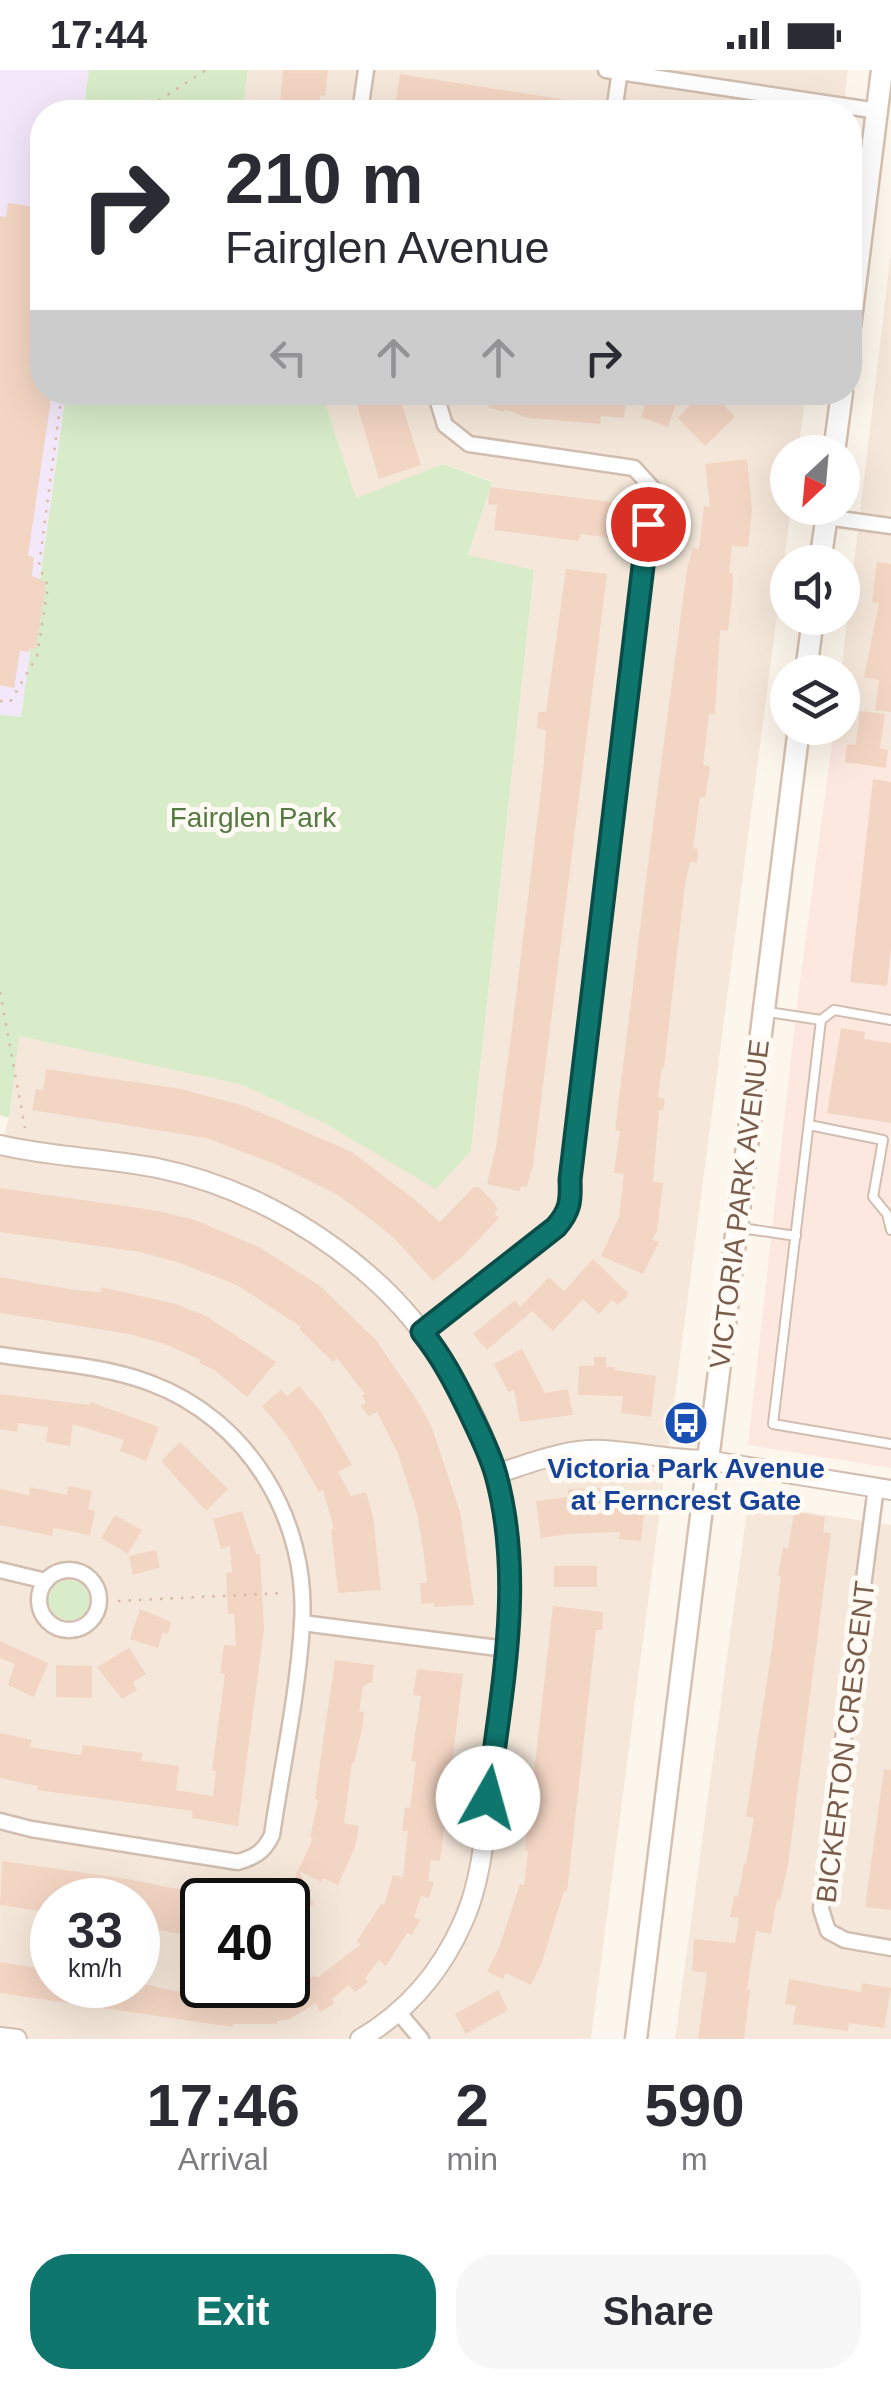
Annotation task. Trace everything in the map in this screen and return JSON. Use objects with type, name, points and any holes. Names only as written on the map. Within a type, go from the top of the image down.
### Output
[{"type":"main road","points":[[862,234],[882,70]]},
{"type":"main road","points":[[836,435],[840,405]]},
{"type":"main road","name":"VICTORIA PARK AVENUE","points":[[636,2039],[798,745]]},
{"type":"street","points":[[362,100],[366,70]]},
{"type":"street","points":[[615,100],[616,71],[806,100]]},
{"type":"street","points":[[862,109],[878,111]]},
{"type":"street","points":[[422,1332],[556,1227],[572,1202],[570,1180],[576,1122],[655,491],[634,468],[468,444],[445,424],[438,405]]},
{"type":"street","points":[[860,519],[891,526]]},
{"type":"street","points":[[0,1146],[157,1168],[225,1188],[270,1208],[349,1258],[375,1280],[444,1360],[482,1436],[496,1474],[510,1569],[506,1649],[476,1888],[453,1944],[426,1984],[400,2014],[360,2039]]},
{"type":"street","points":[[0,1355],[137,1378],[178,1396],[220,1424],[264,1472],[290,1528],[301,1582],[302,1623],[272,1836],[256,1856],[238,1862],[0,1822]]},
{"type":"street","points":[[496,1474],[558,1454],[601,1450],[706,1460],[884,1488]]},
{"type":"street","name":"BICKERTON CRESCENT","points":[[884,1488],[821,1909],[828,1931],[845,1940],[891,1948]]},
{"type":"street","points":[[0,1570],[46,1581],[63,1570],[83,1573],[91,1579],[99,1597],[95,1616],[79,1628],[51,1624],[40,1608],[46,1581]]},
{"type":"street","points":[[302,1623],[506,1649]]},
{"type":"street","points":[[400,2014],[420,2039]]},
{"type":"street","points":[[0,2037],[17,2039]]},
{"type":"lane","points":[[891,1020],[834,1010],[821,1020],[774,1424],[891,1444]]},
{"type":"lane","points":[[763,1012],[821,1020]]},
{"type":"lane","points":[[808,1125],[883,1140],[873,1197],[887,1214],[891,1230]]},
{"type":"lane","points":[[736,1227],[796,1236]]},
{"type":"path","points":[[160,100],[206,70]]},
{"type":"path","points":[[0,701],[10,702],[37,656],[48,586],[38,566],[60,405]]},
{"type":"path","points":[[0,992],[24,1128]]},
{"type":"path","points":[[118,1601],[292,1592]]},
{"type":"shaded area","points":[[0,70],[89,70],[85,100],[30,100],[30,405],[64,405],[21,718],[0,715]]},
{"type":"shaded area","points":[[248,70],[848,70],[844,100],[244,100]]},
{"type":"shaded area","points":[[891,252],[891,751],[847,745],[860,745],[860,655],[843,655],[845,635],[860,635],[860,545],[856,545]]},
{"type":"shaded area","points":[[326,405],[804,405],[800,435],[770,435],[770,525],[789,525],[786,545],[770,545],[770,635],[774,635],[591,2039],[0,2039],[0,1151],[9,1117],[18,1035],[243,1085],[326,1124],[471,1150],[534,571],[468,556],[492,481],[443,464],[356,499]]},
{"type":"shaded area","points":[[832,745],[891,751],[891,1468],[748,1445],[798,996]]},
{"type":"shaded area","points":[[748,1503],[891,1525],[891,2039],[675,2039]]},
{"type":"green space","points":[[89,70],[248,70],[244,100],[85,100]]},
{"type":"green space","name":"Fairglen Park","points":[[64,405],[326,405],[356,498],[443,464],[492,482],[468,555],[534,570],[471,1151],[436,1189],[326,1124],[243,1085],[19,1036],[9,1118],[0,1115],[0,715],[21,717]]},
{"type":"green space","points":[[69,1580],[83,1586],[89,1600],[83,1614],[69,1620],[55,1614],[49,1600],[55,1586]]},
{"type":"building","points":[[283,70],[328,70],[325,96],[320,95],[320,100],[280,100]]},
{"type":"building","points":[[400,74],[567,100],[396,100]]},
{"type":"building","points":[[8,203],[30,206],[30,405],[50,405],[28,556],[34,557],[32,576],[46,582],[36,649],[20,651],[14,688],[0,685],[0,216],[6,217]]},
{"type":"building","points":[[357,405],[402,405],[421,465],[379,479]]},
{"type":"building","points":[[626,405],[624,418],[601,416],[600,424],[528,418],[488,407]]},
{"type":"building","points":[[645,405],[676,405],[668,427],[641,417]]},
{"type":"building","points":[[690,405],[723,405],[735,417],[705,446],[678,418]]},
{"type":"building","points":[[747,459],[752,510],[748,547],[732,546],[728,631],[720,630],[715,714],[709,714],[703,765],[710,766],[705,798],[700,797],[693,848],[698,849],[697,863],[690,862],[685,884],[658,1097],[665,1099],[663,1111],[659,1110],[653,1182],[663,1183],[657,1231],[652,1240],[659,1242],[643,1274],[601,1256],[619,1217],[624,1174],[614,1173],[620,1131],[615,1130],[651,840],[687,569],[693,548],[699,549],[704,506],[710,507],[705,464]]},
{"type":"building","points":[[490,487],[620,503],[614,538],[580,534],[579,541],[494,530],[497,505],[488,504]]},
{"type":"building","points":[[877,562],[891,564],[891,712],[875,710],[879,680],[864,677],[879,603],[872,602]]},
{"type":"building","points":[[566,569],[607,574],[533,1165],[527,1187],[521,1186],[520,1191],[487,1184],[496,1147],[543,773],[546,730],[537,728],[538,712],[546,712]]},
{"type":"building","points":[[860,711],[885,714],[880,748],[888,750],[886,768],[845,762],[847,745],[860,745]]},
{"type":"building","points":[[873,779],[891,782],[891,949],[887,986],[850,982]]},
{"type":"building","points":[[841,1028],[865,1032],[864,1039],[891,1043],[891,1123],[827,1113]]},
{"type":"building","points":[[46,1069],[181,1089],[248,1107],[352,1152],[440,1222],[474,1187],[479,1187],[495,1204],[498,1209],[494,1213],[499,1218],[433,1281],[393,1237],[365,1215],[336,1194],[273,1163],[206,1138],[32,1110],[36,1089],[43,1090]]},
{"type":"building","points":[[0,1188],[159,1211],[195,1220],[259,1247],[319,1285],[376,1340],[432,1428],[460,1512],[474,1605],[421,1604],[420,1583],[427,1583],[423,1548],[417,1513],[398,1454],[377,1412],[368,1416],[361,1406],[366,1403],[362,1396],[365,1394],[337,1358],[333,1362],[301,1327],[237,1285],[177,1262],[140,1252],[0,1232]]},
{"type":"building","points":[[593,1259],[629,1294],[618,1305],[612,1300],[599,1314],[583,1299],[553,1331],[532,1311],[487,1350],[473,1334],[515,1300],[520,1307],[549,1277],[564,1291]]},
{"type":"building","points":[[0,1277],[75,1290],[100,1292],[101,1287],[176,1304],[206,1316],[276,1362],[247,1397],[199,1363],[201,1360],[162,1343],[0,1313]]},
{"type":"building","points":[[522,1349],[545,1393],[568,1389],[573,1415],[520,1422],[514,1390],[508,1392],[494,1364]]},
{"type":"building","points":[[594,1357],[606,1357],[606,1367],[615,1367],[614,1370],[656,1376],[651,1417],[621,1413],[623,1396],[578,1395],[579,1366],[594,1366]]},
{"type":"building","points":[[299,1386],[321,1412],[352,1465],[338,1472],[351,1496],[366,1492],[373,1517],[381,1590],[338,1593],[334,1529],[323,1490],[319,1492],[287,1436],[262,1406],[281,1390],[287,1396]]},
{"type":"building","points":[[0,1394],[90,1405],[91,1402],[159,1427],[146,1461],[120,1451],[124,1440],[73,1424],[70,1446],[46,1442],[48,1427],[18,1423],[17,1432],[0,1429]]},
{"type":"building","points":[[180,1442],[228,1489],[206,1511],[161,1461]]},
{"type":"building","points":[[68,1486],[92,1491],[88,1509],[95,1511],[90,1535],[54,1528],[52,1536],[0,1525],[0,1489],[29,1495],[30,1487],[67,1495]]},
{"type":"building","points":[[603,1488],[603,1493],[646,1498],[641,1541],[619,1539],[620,1532],[541,1538],[536,1501],[568,1497],[568,1489]]},
{"type":"building","points":[[242,1511],[256,1554],[260,1554],[264,1629],[238,1826],[192,1818],[193,1811],[37,1790],[38,1786],[0,1778],[0,1733],[32,1740],[30,1747],[81,1755],[83,1745],[143,1753],[141,1761],[179,1766],[176,1790],[213,1796],[216,1771],[212,1770],[225,1674],[220,1673],[224,1645],[236,1646],[234,1614],[228,1614],[226,1573],[232,1572],[230,1546],[221,1549],[213,1519]]},
{"type":"building","points":[[794,1512],[825,1517],[823,1532],[831,1533],[788,1865],[771,1934],[756,1931],[744,2039],[698,2039],[707,1973],[692,1971],[694,1939],[735,1943],[739,1918],[730,1917],[746,1864],[754,1818],[746,1816],[772,1648],[778,1576]]},
{"type":"building","points":[[115,1515],[142,1530],[128,1554],[101,1538]]},
{"type":"building","points":[[156,1550],[160,1567],[133,1575],[129,1556]]},
{"type":"building","points":[[554,1566],[597,1566],[597,1587],[554,1587]]},
{"type":"building","points":[[553,1606],[603,1612],[602,1630],[596,1630],[567,1892],[564,1891],[531,1985],[506,1973],[503,1979],[487,1972],[520,1884],[524,1885]]},
{"type":"building","points":[[140,1609],[171,1622],[158,1648],[130,1639]]},
{"type":"building","points":[[0,1641],[48,1663],[34,1697],[8,1685],[15,1664],[0,1658]]},
{"type":"building","points":[[129,1648],[146,1674],[133,1682],[137,1690],[122,1699],[97,1667]]},
{"type":"building","points":[[335,1660],[374,1665],[372,1682],[363,1686],[359,1711],[364,1712],[363,1725],[352,1763],[344,1823],[359,1826],[355,1847],[338,1885],[299,1871],[302,1878],[295,1878],[313,1838],[318,1800],[315,1799]]},
{"type":"building","points":[[56,1665],[92,1666],[92,1698],[56,1697]]},
{"type":"building","points":[[417,1669],[463,1674],[440,1861],[431,1860],[428,1881],[434,1882],[429,1898],[421,1896],[414,1917],[420,1920],[412,1935],[407,1933],[386,1966],[379,1960],[365,1978],[368,1982],[355,1992],[349,1985],[332,1999],[334,2004],[320,2012],[316,2003],[310,2007],[310,1978],[317,1978],[361,1944],[357,1941],[384,1905],[393,1875],[403,1877],[408,1831],[402,1831],[405,1807],[410,1808],[416,1761],[411,1761],[421,1696],[413,1695]]},
{"type":"building","points":[[884,1769],[891,1770],[891,1910],[865,1907]]},
{"type":"building","points":[[2,1861],[121,1878],[30,1878],[30,1910],[0,1905]]},
{"type":"building","points":[[160,1885],[180,1890],[180,1934],[160,1930]]},
{"type":"building","points":[[0,1962],[30,1967],[30,1997],[0,1993]]},
{"type":"building","points":[[789,1979],[861,1992],[862,1983],[891,1988],[884,2028],[849,2023],[848,2031],[793,2024],[796,2006],[785,2004]]},
{"type":"building","points":[[160,1988],[180,1992],[180,2008],[308,2008],[277,2024],[233,2027],[103,2008],[160,2008]]},
{"type":"building","points":[[498,1990],[508,2010],[466,2034],[455,2014]]},
{"type":"place","name":"Victoria Park Avenue at Ferncrest Gate","points":[[686,1423]]},
{"type":"route","points":[[488,1798],[511,1594],[501,1501],[482,1436],[444,1360],[422,1332],[556,1227],[572,1202],[570,1180],[648,524]]}]
